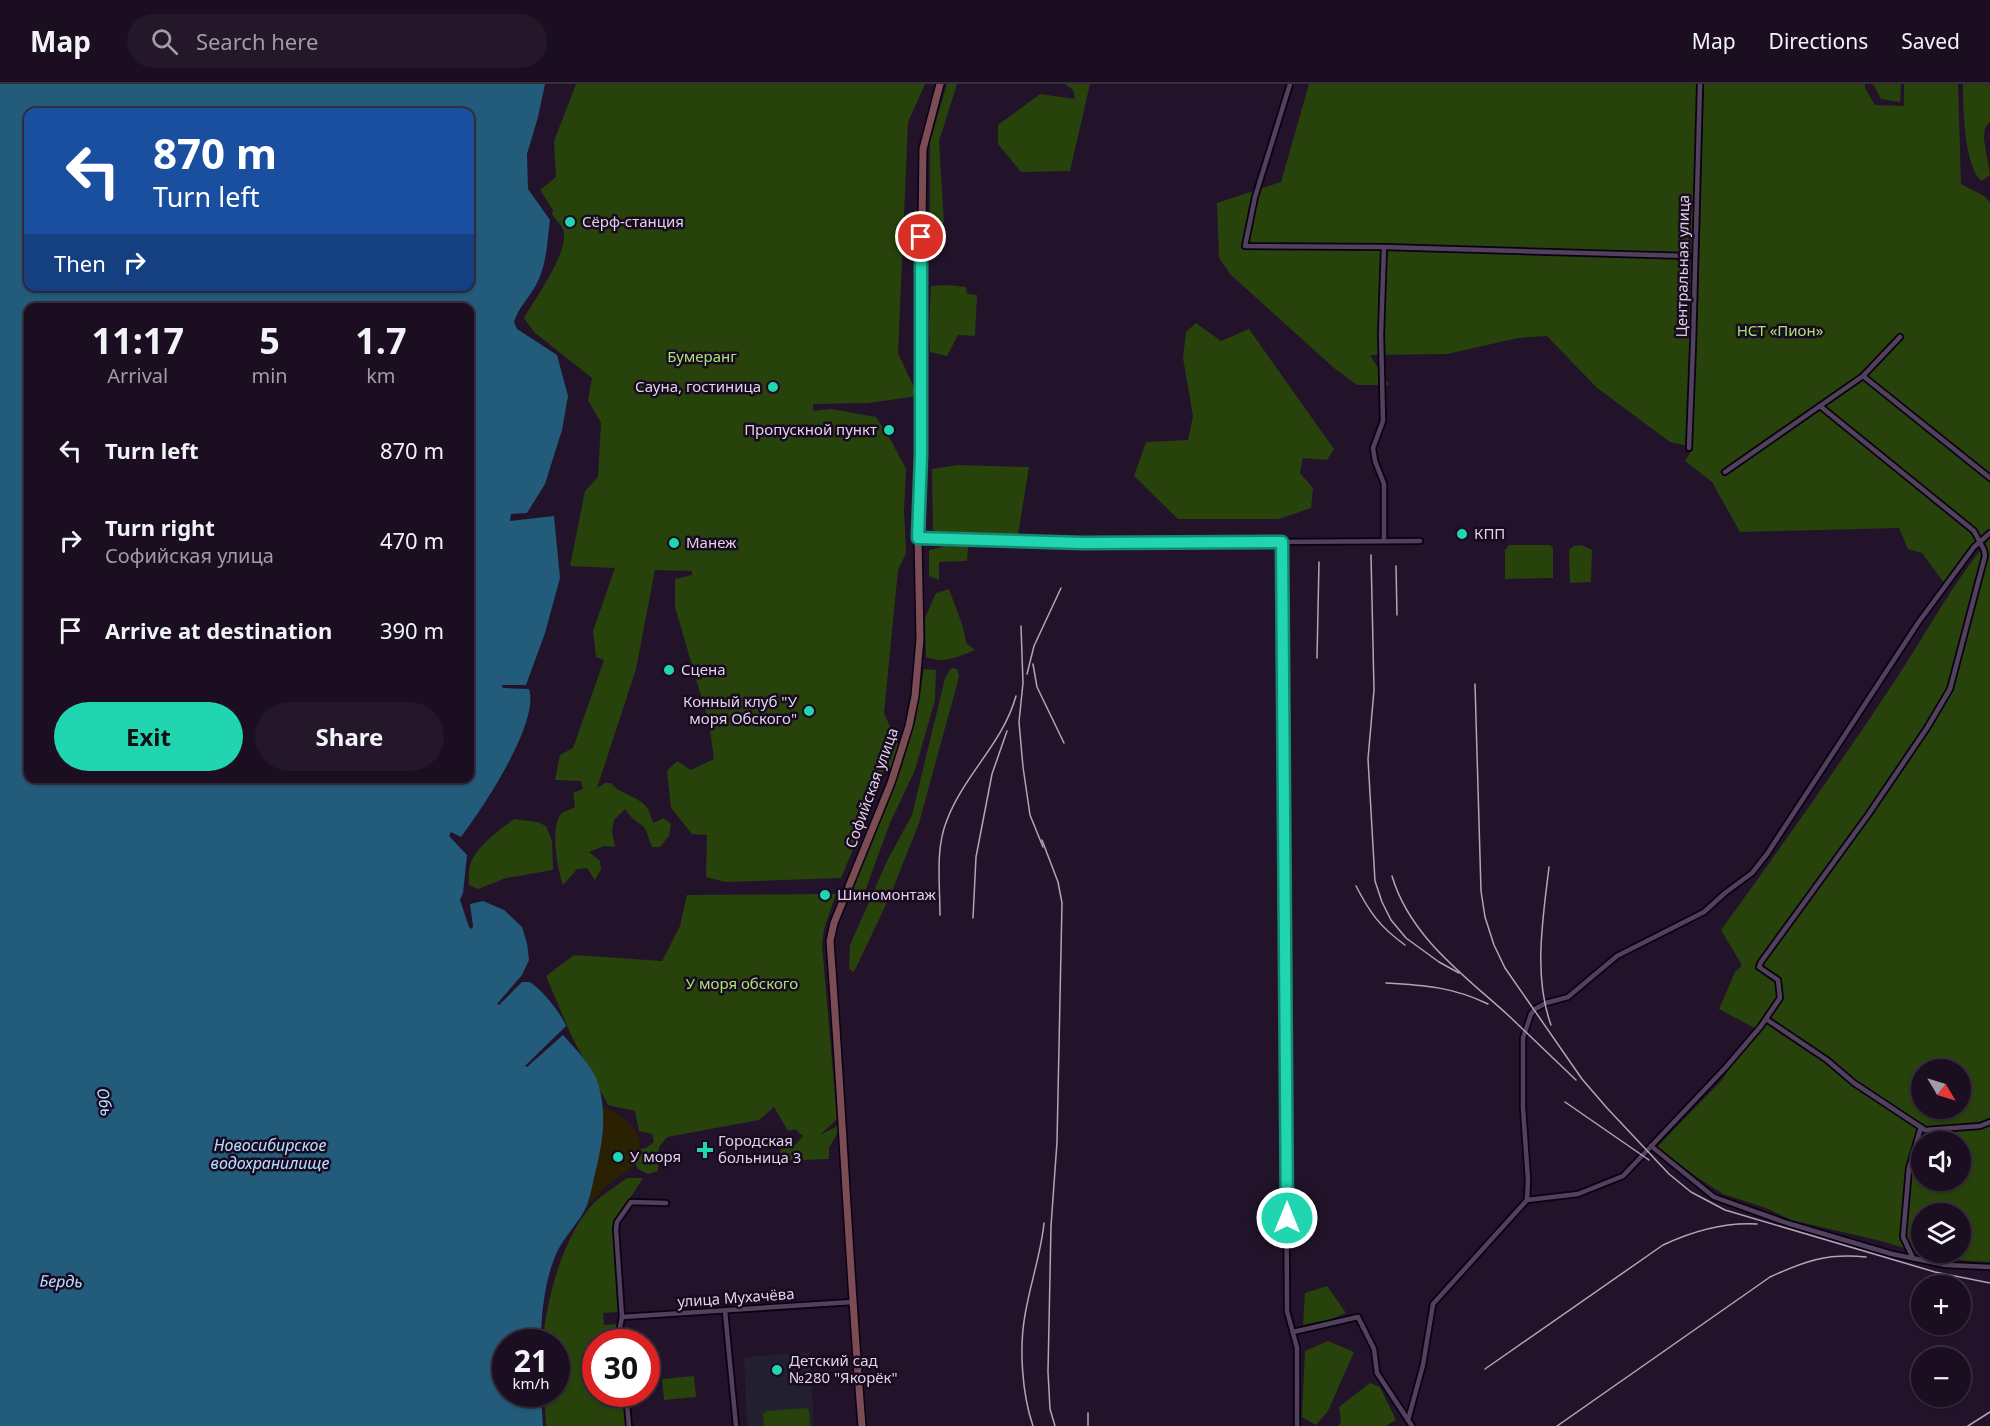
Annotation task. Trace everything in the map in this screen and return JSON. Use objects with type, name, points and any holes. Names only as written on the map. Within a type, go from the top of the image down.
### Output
[{"type":"main road","name":"Софийская улица","points":[[862,1426],[852,1302],[844,1124],[830,941],[834,923],[891,783],[909,726],[919,664],[918,538],[923,149],[940,84]]},
{"type":"street","points":[[1290,84],[1255,198],[1245,246],[1384,247],[1688,256]]},
{"type":"street","name":"Центральная улица","points":[[1689,448],[1694,345],[1700,84]]},
{"type":"street","points":[[1384,247],[1381,334],[1383,421],[1373,448],[1374,461],[1384,484],[1384,541]]},
{"type":"street","points":[[1725,472],[1863,376],[1900,337]]},
{"type":"street","points":[[1863,376],[1990,478]]},
{"type":"street","points":[[1527,1200],[1578,1194],[1623,1176],[1726,1067],[1766,1019],[1780,998],[1778,980],[1759,967],[1761,962],[1881,795],[1927,728],[1950,689],[1982,573],[1985,556],[1981,543],[1974,531],[1820,406]]},
{"type":"street","points":[[1408,1420],[1423,1365],[1433,1304],[1527,1200],[1528,1180],[1523,1108],[1524,1038],[1534,1009],[1568,997],[1617,956],[1704,912],[1752,873],[1774,845],[1918,623],[1974,547],[1990,533]]},
{"type":"street","points":[[918,538],[1082,543],[1420,541]]},
{"type":"street","points":[[1282,542],[1287,1311],[1297,1348],[1297,1426]]},
{"type":"street","points":[[1766,1019],[1827,1060],[1854,1083],[1925,1130],[1980,1126],[1990,1122]]},
{"type":"street","points":[[1911,1254],[1903,1237],[1909,1168],[1922,1128]]},
{"type":"street","points":[[1651,1146],[1714,1197],[1787,1223],[1911,1258]]},
{"type":"street","points":[[620,1329],[622,1317],[616,1246],[618,1222],[631,1202],[666,1203]]},
{"type":"street","points":[[1937,1263],[1990,1267]]},
{"type":"street","name":"улица Мухачёва","points":[[622,1317],[852,1302]]},
{"type":"street","points":[[725,1311],[736,1426]]},
{"type":"street","points":[[1293,1332],[1358,1317],[1374,1349],[1377,1373],[1412,1426]]},
{"type":"street","points":[[627,1407],[629,1426]]},
{"type":"shaded area","name":"Детский сад №280 \"Якорёк\"","points":[[810,1352],[814,1426],[747,1426],[744,1357]]},
{"type":"green space","name":"Бумеранг","points":[[576,84],[925,84],[908,122],[898,353],[918,396],[868,403],[813,404],[813,411],[831,409],[876,417],[906,469],[904,511],[906,553],[898,570],[884,713],[903,756],[867,791],[854,847],[841,878],[725,882],[706,877],[707,835],[692,834],[671,808],[667,771],[677,761],[691,770],[714,759],[709,723],[675,607],[675,579],[692,575],[692,571],[655,570],[636,669],[597,788],[605,783],[611,783],[640,801],[648,809],[654,823],[663,818],[671,824],[669,836],[660,847],[652,847],[645,828],[625,809],[614,820],[612,831],[615,847],[604,846],[589,852],[600,861],[601,869],[595,880],[587,868],[577,869],[563,885],[557,859],[556,827],[562,813],[575,807],[573,793],[583,789],[581,781],[555,780],[560,755],[573,748],[604,660],[596,657],[593,631],[615,568],[570,566],[585,491],[598,477],[601,423],[588,400],[592,378],[534,332],[524,318],[550,275],[562,249],[563,229],[552,214],[553,210],[540,190],[556,177],[554,141]]},
{"type":"green space","points":[[947,84],[957,84],[939,141],[944,223],[930,224],[930,142]]},
{"type":"green space","points":[[1065,84],[1090,84],[1070,171],[1021,172],[998,144],[998,125],[1040,94],[1075,99],[1073,90]]},
{"type":"green space","points":[[1309,84],[1698,84],[1687,446],[1670,442],[1596,387],[1547,336],[1518,338],[1447,354],[1370,355],[1389,385],[1357,385],[1334,368],[1231,275],[1219,258],[1217,203],[1281,182]]},
{"type":"green space","name":"НСТ «Пион»","points":[[1704,84],[1865,84],[1875,105],[1904,106],[1904,84],[1958,84],[1961,184],[1984,196],[1990,202],[1990,530],[1944,583],[1922,553],[1908,549],[1899,528],[1740,532],[1712,482],[1685,461],[1690,453],[1698,305]]},
{"type":"green space","points":[[1873,84],[1901,84],[1900,102],[1881,99]]},
{"type":"green space","points":[[1963,84],[1990,84],[1990,121],[1985,128],[1984,139],[1990,175],[1981,181],[1975,173],[1968,149],[1964,121]]},
{"type":"green space","points":[[931,286],[966,287],[967,294],[977,295],[975,336],[958,335],[947,356],[930,352],[929,328]]},
{"type":"green space","points":[[1196,323],[1221,341],[1249,329],[1334,449],[1327,460],[1303,458],[1300,473],[1313,488],[1311,508],[1279,519],[1178,519],[1134,476],[1146,442],[1188,440],[1193,416],[1183,358],[1186,332]]},
{"type":"green space","points":[[957,465],[1029,467],[1018,535],[933,533],[932,469]]},
{"type":"green space","points":[[1990,538],[1990,1262],[1971,1261],[1971,1203],[1911,1203],[1911,1250],[1791,1220],[1766,1208],[1723,1194],[1657,1147],[1721,1081],[1756,1029],[1719,1009],[1735,972],[1742,965],[1721,930],[1896,679],[1953,589]]},
{"type":"green space","points":[[1509,545],[1550,545],[1553,548],[1553,578],[1505,579],[1505,550]]},
{"type":"green space","points":[[1582,545],[1592,550],[1591,582],[1570,583],[1569,550],[1574,546]]},
{"type":"green space","points":[[946,546],[968,547],[967,561],[939,562],[939,580],[929,576],[929,550]]},
{"type":"green space","points":[[949,589],[966,643],[975,650],[950,659],[932,659],[926,657],[925,618],[936,593]]},
{"type":"green space","points":[[951,668],[957,669],[959,677],[919,823],[890,896],[854,972],[849,969],[850,945],[887,861],[912,815],[945,678]]},
{"type":"green space","points":[[924,669],[936,670],[935,700],[915,770],[890,823],[860,905],[853,887],[902,766],[916,717]]},
{"type":"green space","points":[[514,819],[537,822],[546,826],[552,841],[553,870],[506,878],[478,889],[469,885],[469,868],[472,859],[488,840]]},
{"type":"green space","name":"У моря обского","points":[[836,894],[824,929],[822,945],[837,1119],[820,1135],[843,1123],[829,1148],[829,1159],[778,1161],[783,1140],[795,1145],[803,1136],[795,1129],[788,1131],[774,1107],[759,1120],[667,1137],[659,1147],[658,1171],[648,1174],[638,1169],[630,1155],[632,1150],[646,1148],[654,1142],[652,1134],[639,1131],[635,1111],[608,1105],[571,1035],[546,976],[574,955],[662,961],[680,926],[687,895]]},
{"type":"green space","points":[[627,1178],[643,1178],[616,1220],[613,1233],[618,1312],[603,1313],[604,1325],[619,1324],[619,1329],[582,1329],[582,1407],[624,1408],[626,1426],[546,1426],[545,1407],[570,1407],[570,1329],[545,1329],[548,1306],[566,1247],[585,1213],[597,1200]]},
{"type":"green space","points":[[1327,1286],[1346,1313],[1332,1319],[1303,1325],[1305,1293]]},
{"type":"green space","points":[[1328,1341],[1354,1352],[1328,1411],[1316,1425],[1302,1417],[1305,1351]]},
{"type":"green space","points":[[694,1376],[696,1397],[664,1400],[662,1379]]},
{"type":"green space","points":[[1370,1383],[1380,1387],[1396,1420],[1386,1426],[1338,1426],[1341,1423],[1339,1407]]},
{"type":"green space","points":[[806,1408],[809,1410],[810,1426],[764,1426],[763,1414],[767,1411]]},
{"type":"sand","name":"У моря","points":[[602,1105],[620,1115],[634,1129],[639,1137],[639,1155],[631,1168],[613,1181],[587,1206],[601,1144]]},
{"type":"water","name":"Новосибирское водохранилище","points":[[0,84],[545,84],[527,154],[528,189],[550,220],[547,245],[540,277],[514,322],[517,329],[557,355],[568,396],[562,430],[545,484],[527,513],[511,514],[510,521],[554,516],[560,578],[545,633],[526,685],[502,685],[503,688],[529,689],[530,704],[518,743],[495,787],[461,837],[451,832],[449,836],[467,855],[463,893],[460,900],[469,927],[472,929],[473,926],[470,904],[483,901],[504,910],[522,927],[527,943],[529,960],[522,975],[497,1004],[499,1005],[522,982],[530,982],[551,1002],[566,1026],[525,1066],[527,1067],[563,1035],[592,1070],[598,1083],[603,1107],[603,1131],[591,1192],[584,1211],[560,1246],[549,1273],[544,1296],[542,1329],[492,1329],[492,1407],[542,1407],[543,1426],[0,1426]]},
{"type":"railway","points":[[1371,555],[1374,690],[1368,759],[1375,881],[1391,920],[1406,938],[1439,962],[1459,973]]},
{"type":"railway","points":[[1317,658],[1319,562]]},
{"type":"railway","points":[[1396,566],[1397,615]]},
{"type":"railway","points":[[1027,674],[1034,646],[1061,588]]},
{"type":"railway","points":[[1021,626],[1023,683],[1019,722],[1023,767],[1030,815],[1043,847]]},
{"type":"railway","points":[[1033,664],[1037,687],[1064,743]]},
{"type":"railway","points":[[1475,684],[1481,891],[1485,917],[1494,945],[1505,968],[1582,1079],[1669,1174],[1691,1192],[1725,1210],[1935,1272],[1990,1283]]},
{"type":"railway","points":[[940,915],[939,879],[943,831],[963,788],[1002,729],[1016,696]]},
{"type":"railway","points":[[973,918],[976,857],[992,774],[1007,731]]},
{"type":"railway","points":[[1042,840],[1058,882],[1062,903],[1057,1142],[1051,1226],[1048,1372],[1050,1409],[1055,1426]]},
{"type":"railway","points":[[1549,867],[1542,926],[1541,967],[1542,987],[1551,1025]]},
{"type":"railway","points":[[1392,876],[1400,898],[1412,918],[1440,954],[1576,1080]]},
{"type":"railway","points":[[1356,886],[1376,919],[1405,945]]},
{"type":"railway","points":[[1386,983],[1438,988],[1463,994],[1488,1004]]},
{"type":"railway","points":[[1565,1102],[1649,1160]]},
{"type":"railway","points":[[1033,1426],[1024,1386],[1022,1342],[1025,1315],[1044,1223]]},
{"type":"railway","points":[[1485,1369],[1663,1245],[1708,1228],[1732,1224],[1757,1224]]},
{"type":"railway","points":[[1557,1426],[1770,1277],[1828,1257],[1866,1257]]},
{"type":"railway","points":[[1968,1426],[1990,1412]]},
{"type":"railway","points":[[1088,1413],[1088,1426]]},
{"type":"place","name":"Сёрф-станция","points":[[570,222]]},
{"type":"place","name":"Сауна, гостиница","points":[[773,387]]},
{"type":"place","name":"Пропускной пункт","points":[[889,430]]},
{"type":"place","name":"КПП","points":[[1462,534]]},
{"type":"place","name":"Манеж","points":[[674,543]]},
{"type":"place","name":"Сцена","points":[[669,670]]},
{"type":"place","name":"Конный клуб \"У моря Обского\"","points":[[809,711]]},
{"type":"place","name":"Шиномонтаж","points":[[825,895]]},
{"type":"place","name":"Городская больница 3","points":[[705,1150]]},
{"type":"place","name":"У моря","points":[[618,1157]]},
{"type":"place","name":"Детский сад №280 \"Якорёк\"","points":[[777,1370]]},
{"type":"route","points":[[921,237],[921,455],[918,538],[1082,543],[1282,542],[1287,1218]]},
{"type":"water label","name":"Обь","points":[[105,1102]]},
{"type":"water label","name":"Бердь","points":[[61,1281]]}]
